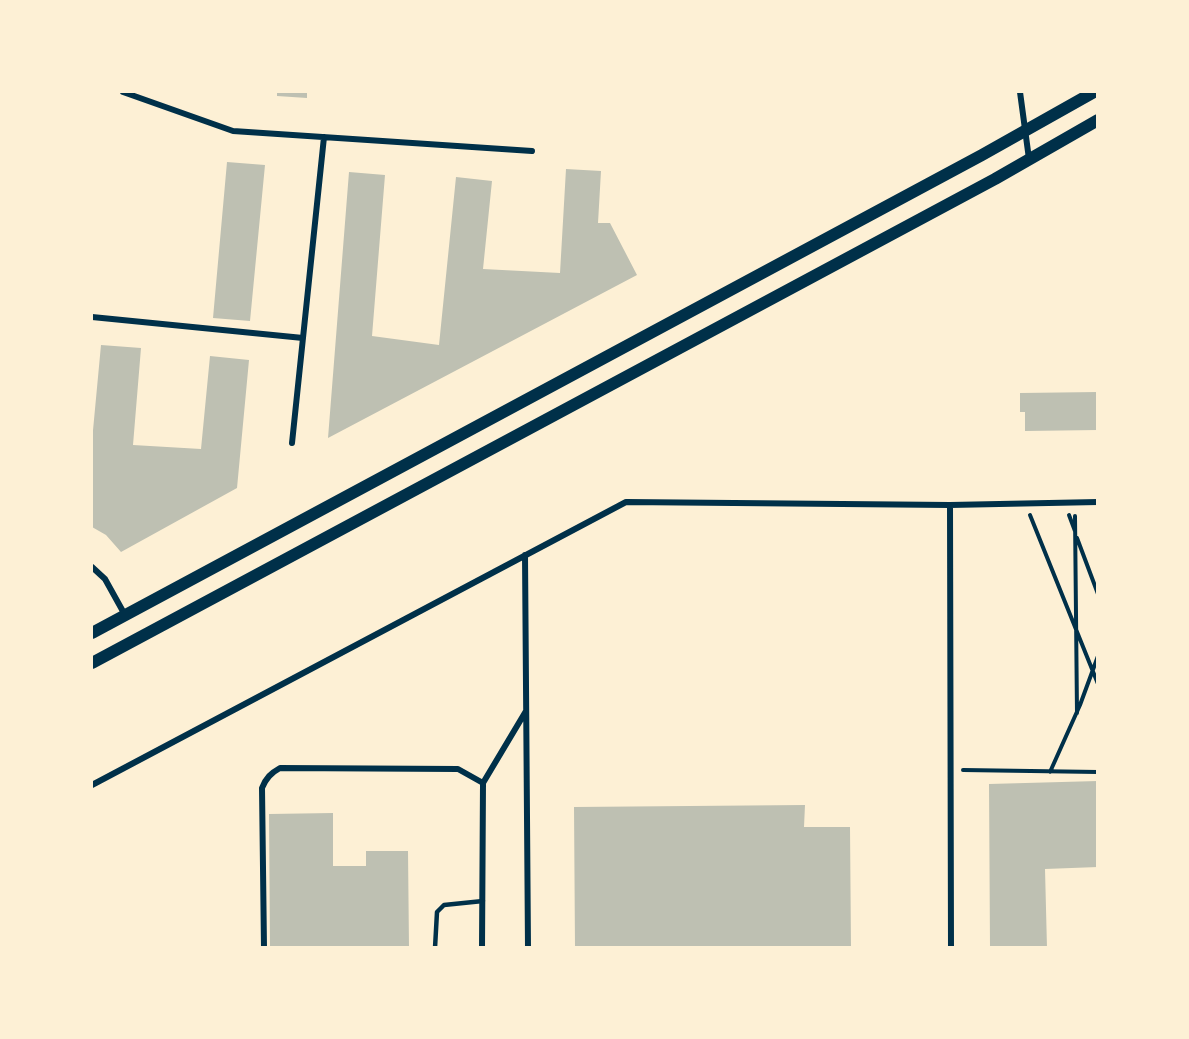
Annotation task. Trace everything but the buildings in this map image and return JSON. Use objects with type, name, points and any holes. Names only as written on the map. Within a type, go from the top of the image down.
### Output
[{"type":"main road","points":[[92,633],[1094,92]]},
{"type":"main road","points":[[92,663],[1029,160],[1098,120]]},
{"type":"street","points":[[123,92],[233,131],[532,152]]},
{"type":"street","points":[[1020,92],[1029,160]]},
{"type":"street","points":[[292,443],[324,137]]},
{"type":"street","points":[[92,317],[303,338]]},
{"type":"street","points":[[92,785],[626,501],[950,505],[1098,502]]},
{"type":"street","points":[[950,505],[951,948]]},
{"type":"street","points":[[525,555],[528,948]]},
{"type":"street","points":[[92,567],[105,579],[125,615]]},
{"type":"street","points":[[482,948],[483,783],[526,711]]},
{"type":"street","points":[[264,948],[262,788],[266,779],[273,772],[280,768],[458,769],[483,783]]},
{"type":"lane","points":[[435,948],[437,912],[444,905],[483,901]]},
{"type":"path","points":[[1025,503],[1098,684]]},
{"type":"path","points":[[1064,503],[1098,594]]},
{"type":"path","points":[[1076,503],[1077,713]]},
{"type":"path","points":[[1050,772],[1077,713],[1098,656]]},
{"type":"path","points":[[951,770],[1098,772]]}]
